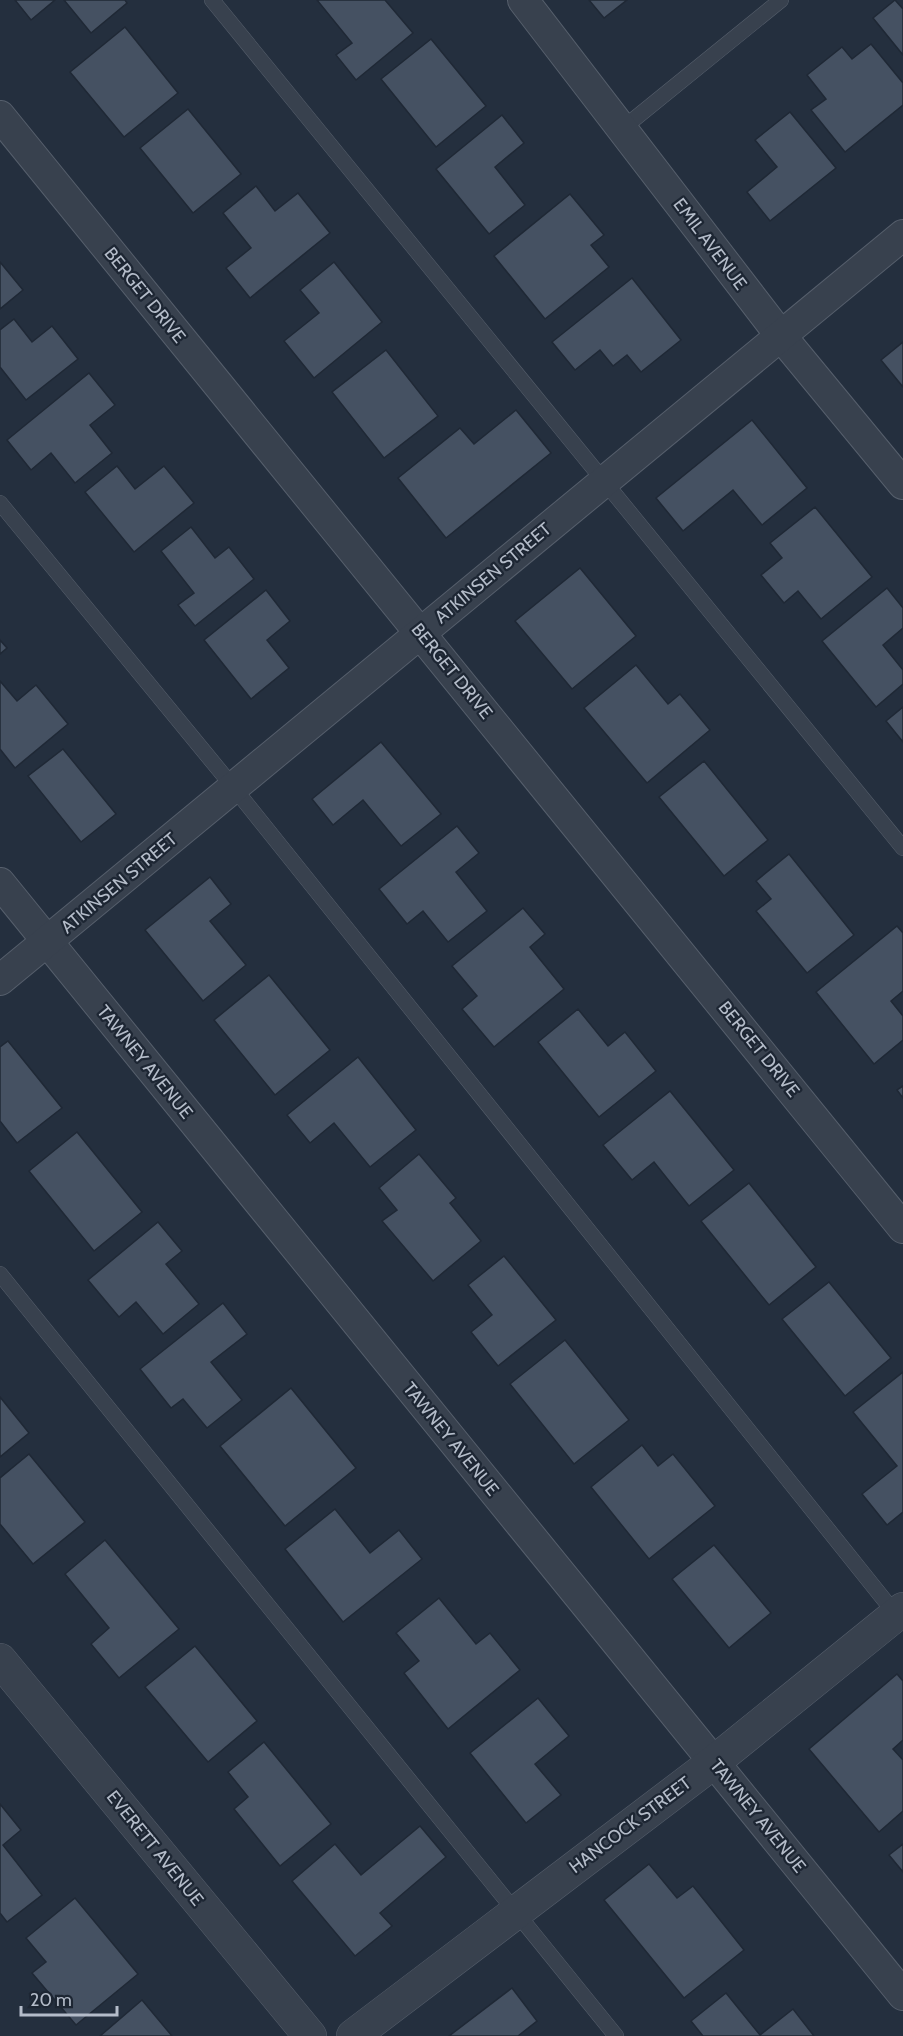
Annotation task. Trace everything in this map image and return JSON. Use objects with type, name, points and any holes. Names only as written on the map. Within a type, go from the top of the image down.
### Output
[{"type":"street","name":"EMIL AVENUE","points":[[524,0],[781,336],[903,484]]},
{"type":"street","name":"BERGET DRIVE","points":[[0,116],[903,1228]]},
{"type":"street","name":"ATKINSEN STREET","points":[[0,980],[903,235]]},
{"type":"street","name":"TAWNEY AVENUE","points":[[0,883],[903,1995]]},
{"type":"street","name":"HANCOCK STREET","points":[[353,2036],[714,1762],[901,1615]]},
{"type":"street","name":"EVERETT AVENUE","points":[[0,1660],[310,2036]]},
{"type":"lane","points":[[212,0],[903,849]]},
{"type":"lane","points":[[622,129],[781,0]]},
{"type":"lane","points":[[0,503],[234,788],[901,1615]]},
{"type":"lane","points":[[0,1274],[616,2036]]},
{"type":"building","points":[[15,0],[55,0],[31,20]]},
{"type":"building","points":[[64,0],[125,0],[127,3],[91,33]]},
{"type":"building","points":[[317,0],[385,0],[413,33],[356,80],[336,55],[352,43]]},
{"type":"building","points":[[589,0],[627,0],[604,18]]},
{"type":"building","points":[[895,0],[903,9],[903,55],[873,18]]},
{"type":"building","points":[[125,27],[178,93],[124,137],[70,72]]},
{"type":"building","points":[[431,39],[486,106],[436,147],[381,79]]},
{"type":"building","points":[[871,44],[903,83],[903,105],[845,152],[811,110],[826,99],[807,75],[842,47],[852,59]]},
{"type":"building","points":[[188,109],[241,174],[193,213],[140,148]]},
{"type":"building","points":[[790,112],[836,168],[770,221],[747,192],[777,167],[755,140]]},
{"type":"building","points":[[502,115],[524,143],[495,167],[525,205],[489,234],[436,169]]},
{"type":"building","points":[[256,186],[275,211],[298,193],[330,233],[250,298],[226,268],[251,248],[223,213]]},
{"type":"building","points":[[570,194],[604,235],[591,245],[609,267],[545,319],[494,256]]},
{"type":"building","points":[[0,262],[23,290],[0,309]]},
{"type":"building","points":[[334,262],[382,322],[314,378],[284,341],[319,313],[300,290]]},
{"type":"building","points":[[632,278],[681,340],[641,372],[627,355],[613,366],[600,350],[575,370],[552,342]]},
{"type":"building","points":[[14,319],[32,342],[52,326],[78,359],[26,400],[0,367],[0,330]]},
{"type":"building","points":[[903,342],[903,387],[881,360]]},
{"type":"building","points":[[386,350],[438,416],[384,458],[332,392]]},
{"type":"building","points":[[89,373],[115,405],[90,425],[112,453],[75,483],[51,453],[31,470],[7,440]]},
{"type":"building","points":[[516,410],[551,453],[446,538],[398,478],[460,428],[474,444]]},
{"type":"building","points":[[752,420],[807,488],[762,525],[733,490],[683,531],[656,498]]},
{"type":"building","points":[[117,466],[135,489],[164,466],[194,503],[134,552],[85,492]]},
{"type":"building","points":[[815,507],[872,577],[821,619],[798,591],[784,603],[761,575],[782,558],[770,543]]},
{"type":"building","points":[[191,527],[215,558],[229,547],[254,579],[195,626],[178,605],[194,593],[161,551]]},
{"type":"building","points":[[580,568],[636,636],[572,689],[515,621]]},
{"type":"building","points":[[887,588],[903,608],[903,628],[883,645],[903,670],[903,684],[876,707],[822,641]]},
{"type":"building","points":[[266,590],[290,621],[267,640],[289,668],[251,699],[204,640]]},
{"type":"building","points":[[0,640],[7,648],[0,654]]},
{"type":"building","points":[[636,665],[668,704],[680,694],[710,730],[647,783],[584,708]]},
{"type":"building","points":[[0,681],[17,701],[36,685],[68,724],[15,768],[0,749]]},
{"type":"building","points":[[903,707],[903,742],[886,721]]},
{"type":"building","points":[[381,742],[441,814],[401,846],[363,800],[333,825],[312,799]]},
{"type":"building","points":[[63,749],[116,814],[81,842],[28,776]]},
{"type":"building","points":[[704,761],[768,840],[724,876],[659,797]]},
{"type":"building","points":[[457,826],[479,853],[456,872],[487,911],[448,942],[423,911],[407,924],[379,889]]},
{"type":"building","points":[[789,854],[854,935],[807,973],[756,911],[771,899],[756,881]]},
{"type":"building","points":[[210,877],[231,904],[210,921],[246,965],[203,1001],[145,930]]},
{"type":"building","points":[[523,908],[545,934],[530,947],[564,989],[494,1047],[462,1009],[477,996],[452,966]]},
{"type":"building","points":[[897,926],[903,933],[903,991],[891,1001],[903,1016],[903,1040],[874,1064],[816,992]]},
{"type":"building","points":[[269,975],[330,1050],[275,1095],[214,1020]]},
{"type":"building","points":[[578,1009],[608,1046],[625,1032],[656,1071],[599,1117],[538,1042]]},
{"type":"building","points":[[8,1041],[62,1108],[17,1143],[0,1121],[0,1047]]},
{"type":"building","points":[[358,1057],[416,1130],[370,1167],[334,1123],[310,1143],[287,1115]]},
{"type":"building","points":[[903,1086],[903,1098],[897,1090]]},
{"type":"building","points":[[670,1091],[734,1170],[689,1206],[654,1162],[632,1180],[603,1145]]},
{"type":"building","points":[[77,1132],[142,1212],[94,1251],[29,1171]]},
{"type":"building","points":[[419,1154],[456,1198],[450,1203],[481,1241],[433,1281],[382,1221],[397,1210],[379,1188]]},
{"type":"building","points":[[749,1183],[816,1267],[769,1305],[701,1221]]},
{"type":"building","points":[[158,1222],[182,1251],[166,1264],[199,1304],[163,1334],[136,1302],[119,1317],[88,1280]]},
{"type":"building","points":[[504,1256],[556,1320],[498,1366],[471,1332],[492,1315],[468,1285]]},
{"type":"building","points":[[829,1282],[891,1358],[845,1396],[782,1319]]},
{"type":"building","points":[[223,1303],[247,1334],[211,1362],[242,1400],[207,1428],[183,1399],[171,1408],[140,1369]]},
{"type":"building","points":[[565,1340],[629,1420],[574,1464],[510,1384]]},
{"type":"building","points":[[903,1372],[903,1512],[887,1525],[862,1494],[897,1466],[853,1412]]},
{"type":"building","points":[[291,1388],[356,1468],[285,1526],[220,1446]]},
{"type":"building","points":[[0,1397],[29,1433],[0,1457]]},
{"type":"building","points":[[642,1445],[658,1466],[673,1454],[715,1506],[649,1559],[591,1487]]},
{"type":"building","points":[[29,1454],[85,1522],[33,1564],[0,1524],[0,1478]]},
{"type":"building","points":[[335,1509],[370,1553],[399,1530],[422,1559],[343,1622],[285,1549]]},
{"type":"building","points":[[105,1540],[179,1629],[119,1678],[91,1644],[109,1628],[65,1574]]},
{"type":"building","points":[[714,1545],[771,1613],[729,1648],[672,1579]]},
{"type":"building","points":[[439,1598],[476,1644],[490,1633],[520,1670],[448,1729],[404,1673],[419,1661],[396,1633]]},
{"type":"building","points":[[195,1646],[257,1721],[208,1762],[145,1687]]},
{"type":"building","points":[[897,1674],[903,1681],[903,1740],[893,1749],[903,1760],[903,1811],[879,1832],[809,1749]]},
{"type":"building","points":[[538,1698],[569,1736],[535,1764],[561,1795],[526,1823],[470,1753]]},
{"type":"building","points":[[264,1742],[331,1824],[280,1866],[234,1809],[248,1797],[228,1772]]},
{"type":"building","points":[[0,1804],[21,1830],[3,1845],[42,1895],[7,1922],[0,1913]]},
{"type":"building","points":[[420,1826],[446,1857],[380,1913],[392,1926],[355,1956],[292,1881],[335,1844],[361,1875]]},
{"type":"building","points":[[903,1844],[903,1872],[889,1855]]},
{"type":"building","points":[[649,1864],[677,1898],[693,1886],[744,1950],[684,1998],[604,1900]]},
{"type":"building","points":[[75,1898],[138,1974],[76,2025],[32,1973],[46,1962],[26,1938]]},
{"type":"building","points":[[512,1988],[537,2021],[518,2036],[449,2036]]},
{"type":"building","points":[[726,1993],[760,2035],[793,2009],[814,2036],[703,2036],[691,2021]]},
{"type":"building","points":[[142,2000],[172,2036],[100,2036]]}]
